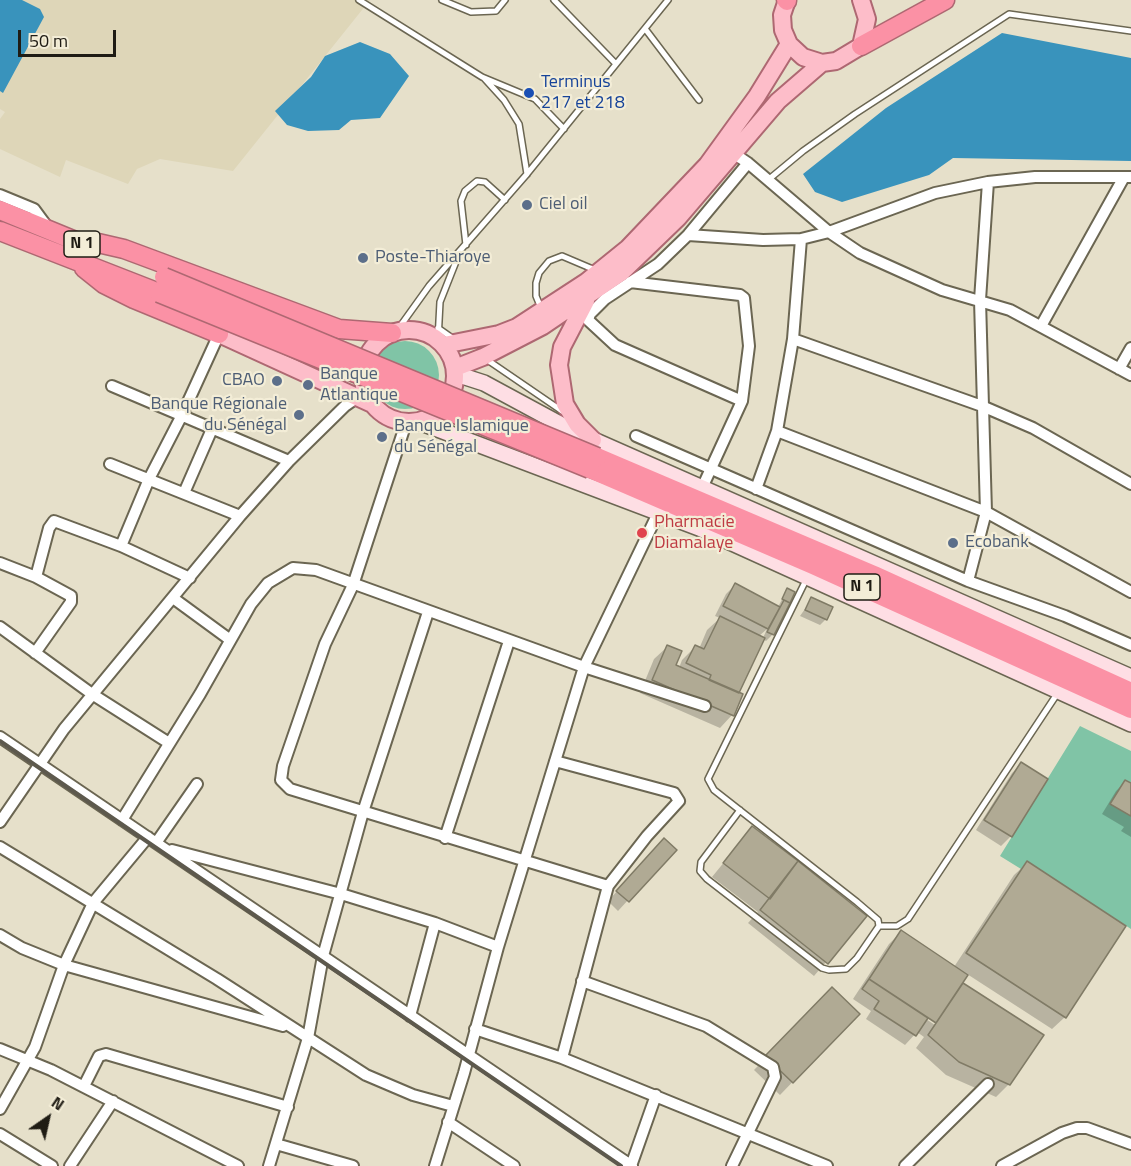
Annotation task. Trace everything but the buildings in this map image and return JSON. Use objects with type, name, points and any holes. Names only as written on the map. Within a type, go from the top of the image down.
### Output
[{"type":"highway","points":[[861,46],[945,0]]},
{"type":"highway","name":"N 1","points":[[0,210],[50,231],[77,251]]},
{"type":"highway","name":"N 1","points":[[0,231],[77,251],[593,455],[810,571],[1131,709]]},
{"type":"highway","points":[[219,334],[104,284],[89,274],[77,251],[98,243],[124,249],[339,329],[394,332]]},
{"type":"highway","name":"N 1","points":[[666,495],[874,575],[1131,692]]},
{"type":"main road","points":[[787,0],[782,15],[783,30],[789,44],[803,57],[822,63],[836,61],[861,46],[866,28],[866,3]]},
{"type":"main road","points":[[364,397],[363,372],[369,352],[383,338],[394,332],[411,330],[450,341],[499,334],[542,313],[599,272],[654,222],[707,165],[757,96],[789,44]]},
{"type":"main road","points":[[456,371],[479,355],[543,326],[588,298],[657,240],[778,101],[822,63]]},
{"type":"main road","points":[[588,298],[566,339],[559,365],[565,404],[593,455]]},
{"type":"main road","points":[[219,334],[364,397],[381,413],[412,423],[442,410],[455,387],[456,371],[450,341]]},
{"type":"street","points":[[733,153],[748,163],[829,232],[886,267],[942,290],[1002,307],[1131,375]]},
{"type":"street","points":[[742,401],[615,345],[588,320],[590,314],[605,299],[658,264],[688,235],[748,163]]},
{"type":"street","points":[[688,235],[764,240],[801,239],[829,232],[908,201],[988,182],[1035,177],[1128,177]]},
{"type":"street","points":[[1041,326],[1128,177]]},
{"type":"street","points":[[968,581],[986,512],[980,300],[988,182]]},
{"type":"street","points":[[0,195],[34,209],[50,231]]},
{"type":"street","points":[[756,489],[777,431],[793,339],[801,239]]},
{"type":"street","points":[[630,282],[740,295],[744,298],[749,346],[742,401],[713,470],[702,488]]},
{"type":"street","points":[[121,546],[149,478],[182,415],[219,334]]},
{"type":"street","points":[[793,339],[982,406],[1032,428],[1131,484]]},
{"type":"street","points":[[1119,369],[1131,348]]},
{"type":"street","points":[[456,371],[484,383],[537,414],[593,455]]},
{"type":"street","points":[[112,386],[289,460]]},
{"type":"street","points":[[0,822],[39,763],[92,694],[240,516],[289,460],[364,397]]},
{"type":"street","points":[[608,886],[445,838],[290,789],[284,785],[280,774],[325,644],[353,585],[412,423],[666,495],[702,488],[1131,677]]},
{"type":"street","points":[[184,493],[213,429]]},
{"type":"street","points":[[777,431],[986,512],[1131,592]]},
{"type":"street","points":[[636,436],[968,581],[1065,616],[1131,645]]},
{"type":"street","points":[[110,464],[240,516]]},
{"type":"street","points":[[435,1166],[498,947],[584,667],[666,495]]},
{"type":"street","points":[[36,577],[49,528],[54,520],[121,546],[190,578]]},
{"type":"street","points":[[0,563],[36,577],[71,596],[71,602],[35,653]]},
{"type":"street","points":[[122,820],[200,694],[229,639],[260,592],[280,574],[304,567],[584,667],[705,706]]},
{"type":"street","points":[[810,571],[1131,723]]},
{"type":"street","points":[[173,598],[229,639]]},
{"type":"street","points":[[269,1166],[308,1038],[323,956],[363,812],[428,612]]},
{"type":"street","points":[[0,627],[92,694],[169,743]]},
{"type":"street","points":[[445,838],[509,640]]},
{"type":"street","points":[[0,737],[631,1166],[656,1095]]},
{"type":"street","points":[[555,761],[677,796],[677,804],[647,836],[608,886],[562,1058]]},
{"type":"street","points":[[0,1108],[30,1059],[64,965],[93,903],[156,843],[197,784]]},
{"type":"street","points":[[156,843],[341,894],[435,923],[498,947]]},
{"type":"street","points":[[0,847],[385,1085],[453,1106]]},
{"type":"street","points":[[410,1016],[435,923]]},
{"type":"street","points":[[0,935],[22,948],[64,965],[292,1028]]},
{"type":"street","points":[[582,981],[706,1026],[773,1067],[776,1077],[747,1131],[732,1166]]},
{"type":"street","points":[[474,1029],[562,1058],[747,1131],[827,1166]]},
{"type":"street","points":[[0,1049],[30,1059],[238,1166]]},
{"type":"street","points":[[84,1086],[99,1056],[106,1054],[288,1107]]},
{"type":"street","points":[[905,1166],[988,1084]]},
{"type":"street","points":[[70,1166],[113,1101]]},
{"type":"street","points":[[448,1122],[514,1166]]},
{"type":"street","points":[[1002,1166],[1062,1133],[1077,1128],[1087,1128],[1131,1144]]},
{"type":"street","points":[[0,1134],[52,1166]]},
{"type":"street","points":[[276,1144],[353,1166]]},
{"type":"lane","points":[[359,0],[483,77],[535,99],[564,129]]},
{"type":"lane","points":[[442,0],[471,12],[480,12],[496,11],[505,0]]},
{"type":"lane","points":[[554,0],[616,64]]},
{"type":"lane","points":[[394,332],[429,286],[459,255],[646,30],[667,0]]},
{"type":"lane","points":[[768,180],[803,151],[855,114],[1009,14],[1131,31]]},
{"type":"lane","points":[[646,30],[699,100]]},
{"type":"lane","points":[[483,77],[504,100],[519,124],[527,174]]},
{"type":"lane","points":[[466,246],[461,201],[465,190],[477,181],[485,182],[505,200]]},
{"type":"lane","points":[[450,341],[444,289],[459,255]]},
{"type":"lane","points":[[542,313],[536,296],[536,283],[539,273],[549,261],[562,256],[599,272]]},
{"type":"lane","points":[[479,355],[577,424]]},
{"type":"lane","points":[[740,810],[701,862],[700,871],[707,879],[822,968],[846,969],[857,958],[879,926],[878,920],[857,902],[740,810],[714,790],[708,779],[810,571]]},
{"type":"lane","points":[[879,926],[897,926],[908,919],[1059,690]]},
{"type":"shaded area","points":[[0,0],[370,0],[233,171],[160,159],[137,169],[128,184],[66,160],[60,177],[0,149],[0,119],[5,112],[0,109]]},
{"type":"green space","points":[[412,341],[424,347],[433,356],[439,368],[437,388],[429,399],[412,409],[398,409],[381,399],[373,388],[371,368],[381,351],[392,343]]},
{"type":"green space","points":[[1080,726],[1131,751],[1131,929],[1027,861],[1021,869],[1000,856]]},
{"type":"water","points":[[0,0],[22,0],[40,9],[44,17],[3,93],[0,91]]},
{"type":"water","points":[[1002,33],[1131,58],[1131,161],[953,158],[929,175],[842,202],[815,192],[803,174],[886,108]]},
{"type":"water","points":[[360,42],[390,54],[409,76],[380,118],[351,120],[339,130],[308,131],[287,125],[275,111],[311,77],[325,56]]},
{"type":"railway","points":[[0,741],[621,1166]]},
{"type":"place","name":"Terminus 217 et 218","points":[[529,93]]},
{"type":"place","name":"Ciel oil","points":[[527,205]]},
{"type":"place","name":"Poste-Thiaroye","points":[[363,258]]},
{"type":"place","name":"CBAO","points":[[277,381]]},
{"type":"place","name":"Banque Atlantique","points":[[308,385]]},
{"type":"place","name":"Banque Régionale du Sénégal","points":[[299,415]]},
{"type":"place","name":"Banque Islamique du Sénégal","points":[[382,437]]},
{"type":"place","name":"Pharmacie Diamalaye","points":[[642,533]]},
{"type":"place","name":"Ecobank","points":[[953,543]]}]
